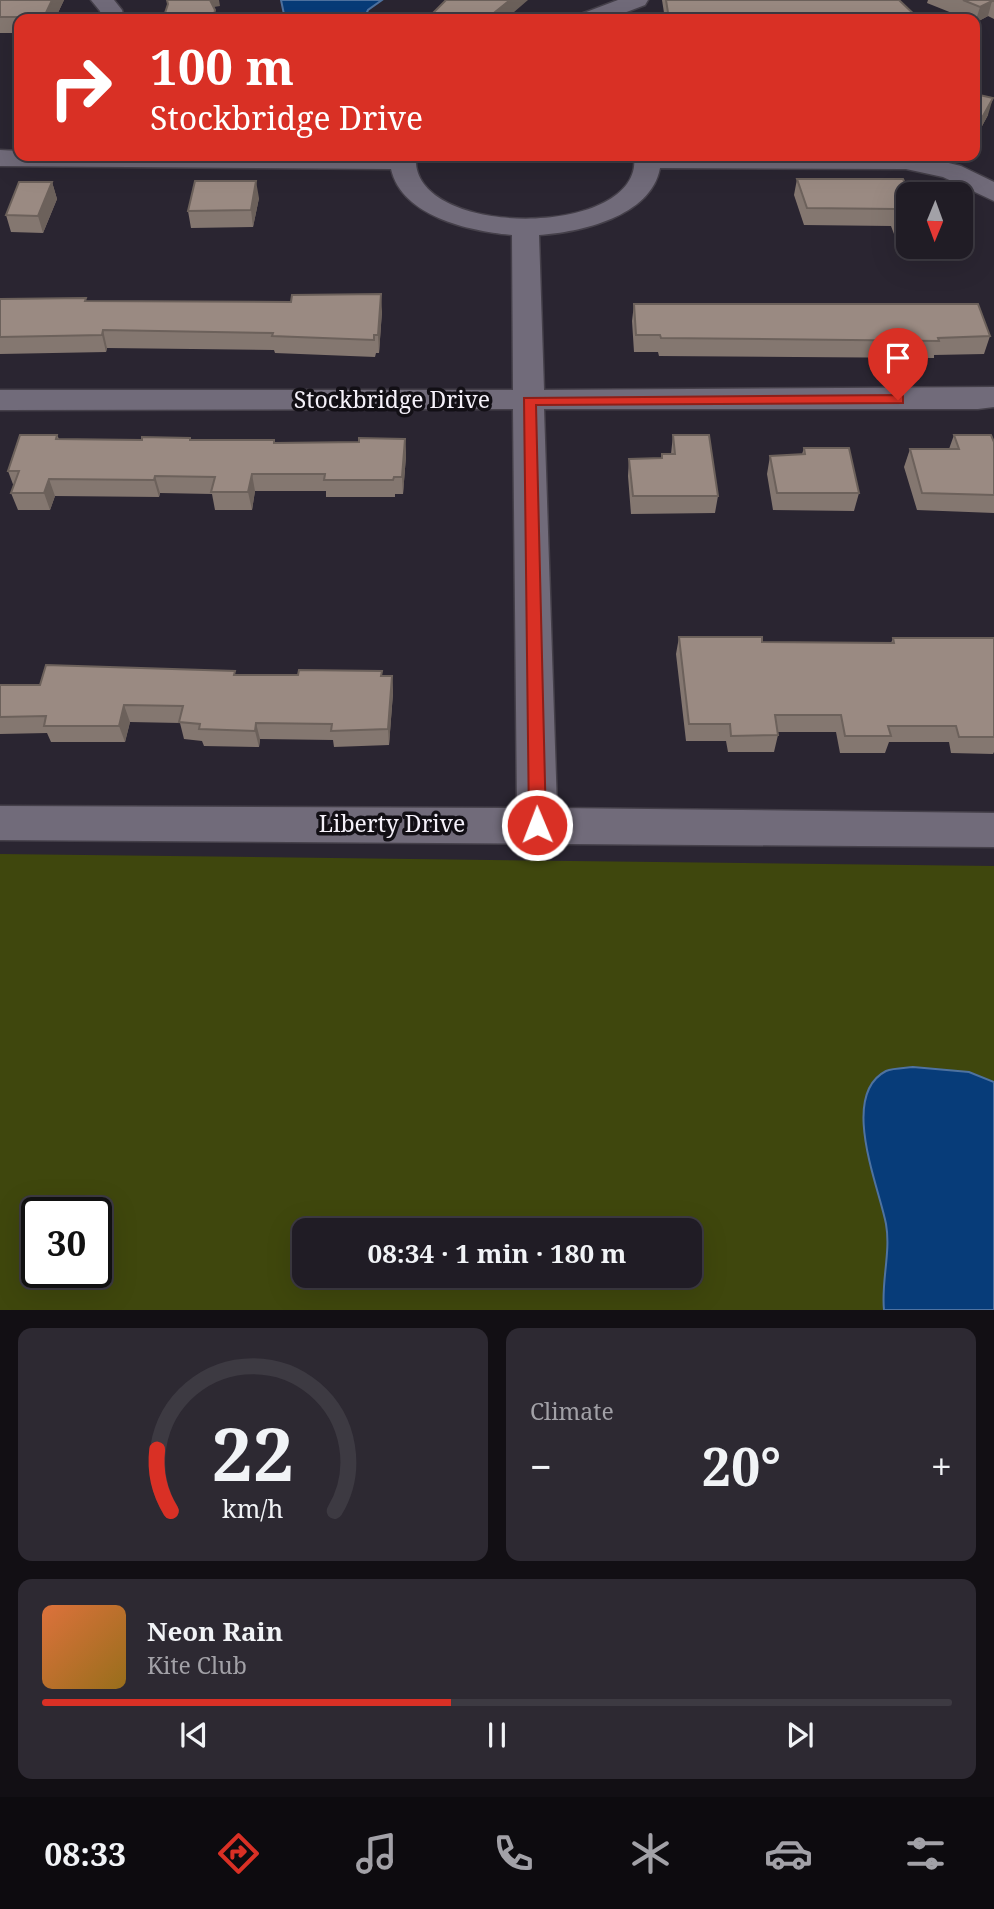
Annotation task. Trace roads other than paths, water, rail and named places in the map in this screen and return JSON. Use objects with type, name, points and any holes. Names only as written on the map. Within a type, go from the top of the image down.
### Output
[{"type":"street","points":[[102,0],[112,14]]},
{"type":"street","points":[[602,14],[637,0]]},
{"type":"street","points":[[403,161],[404,174],[411,186],[437,207],[477,222],[525,228],[553,226],[604,213],[637,190],[645,176],[647,161]]},
{"type":"street","points":[[906,161],[935,165],[960,174],[994,193]]},
{"type":"street","points":[[525,228],[537,825]]},
{"type":"street","name":"Stockbridge Drive","points":[[0,400],[529,401],[994,397]]},
{"type":"street","name":"Liberty Drive","points":[[0,823],[994,830]]},
{"type":"water","points":[[281,0],[382,0],[366,14],[284,14]]},
{"type":"water","points":[[913,1067],[969,1072],[994,1082],[994,1310],[884,1310],[887,1235],[866,1143],[865,1100],[872,1083],[886,1071]]}]
